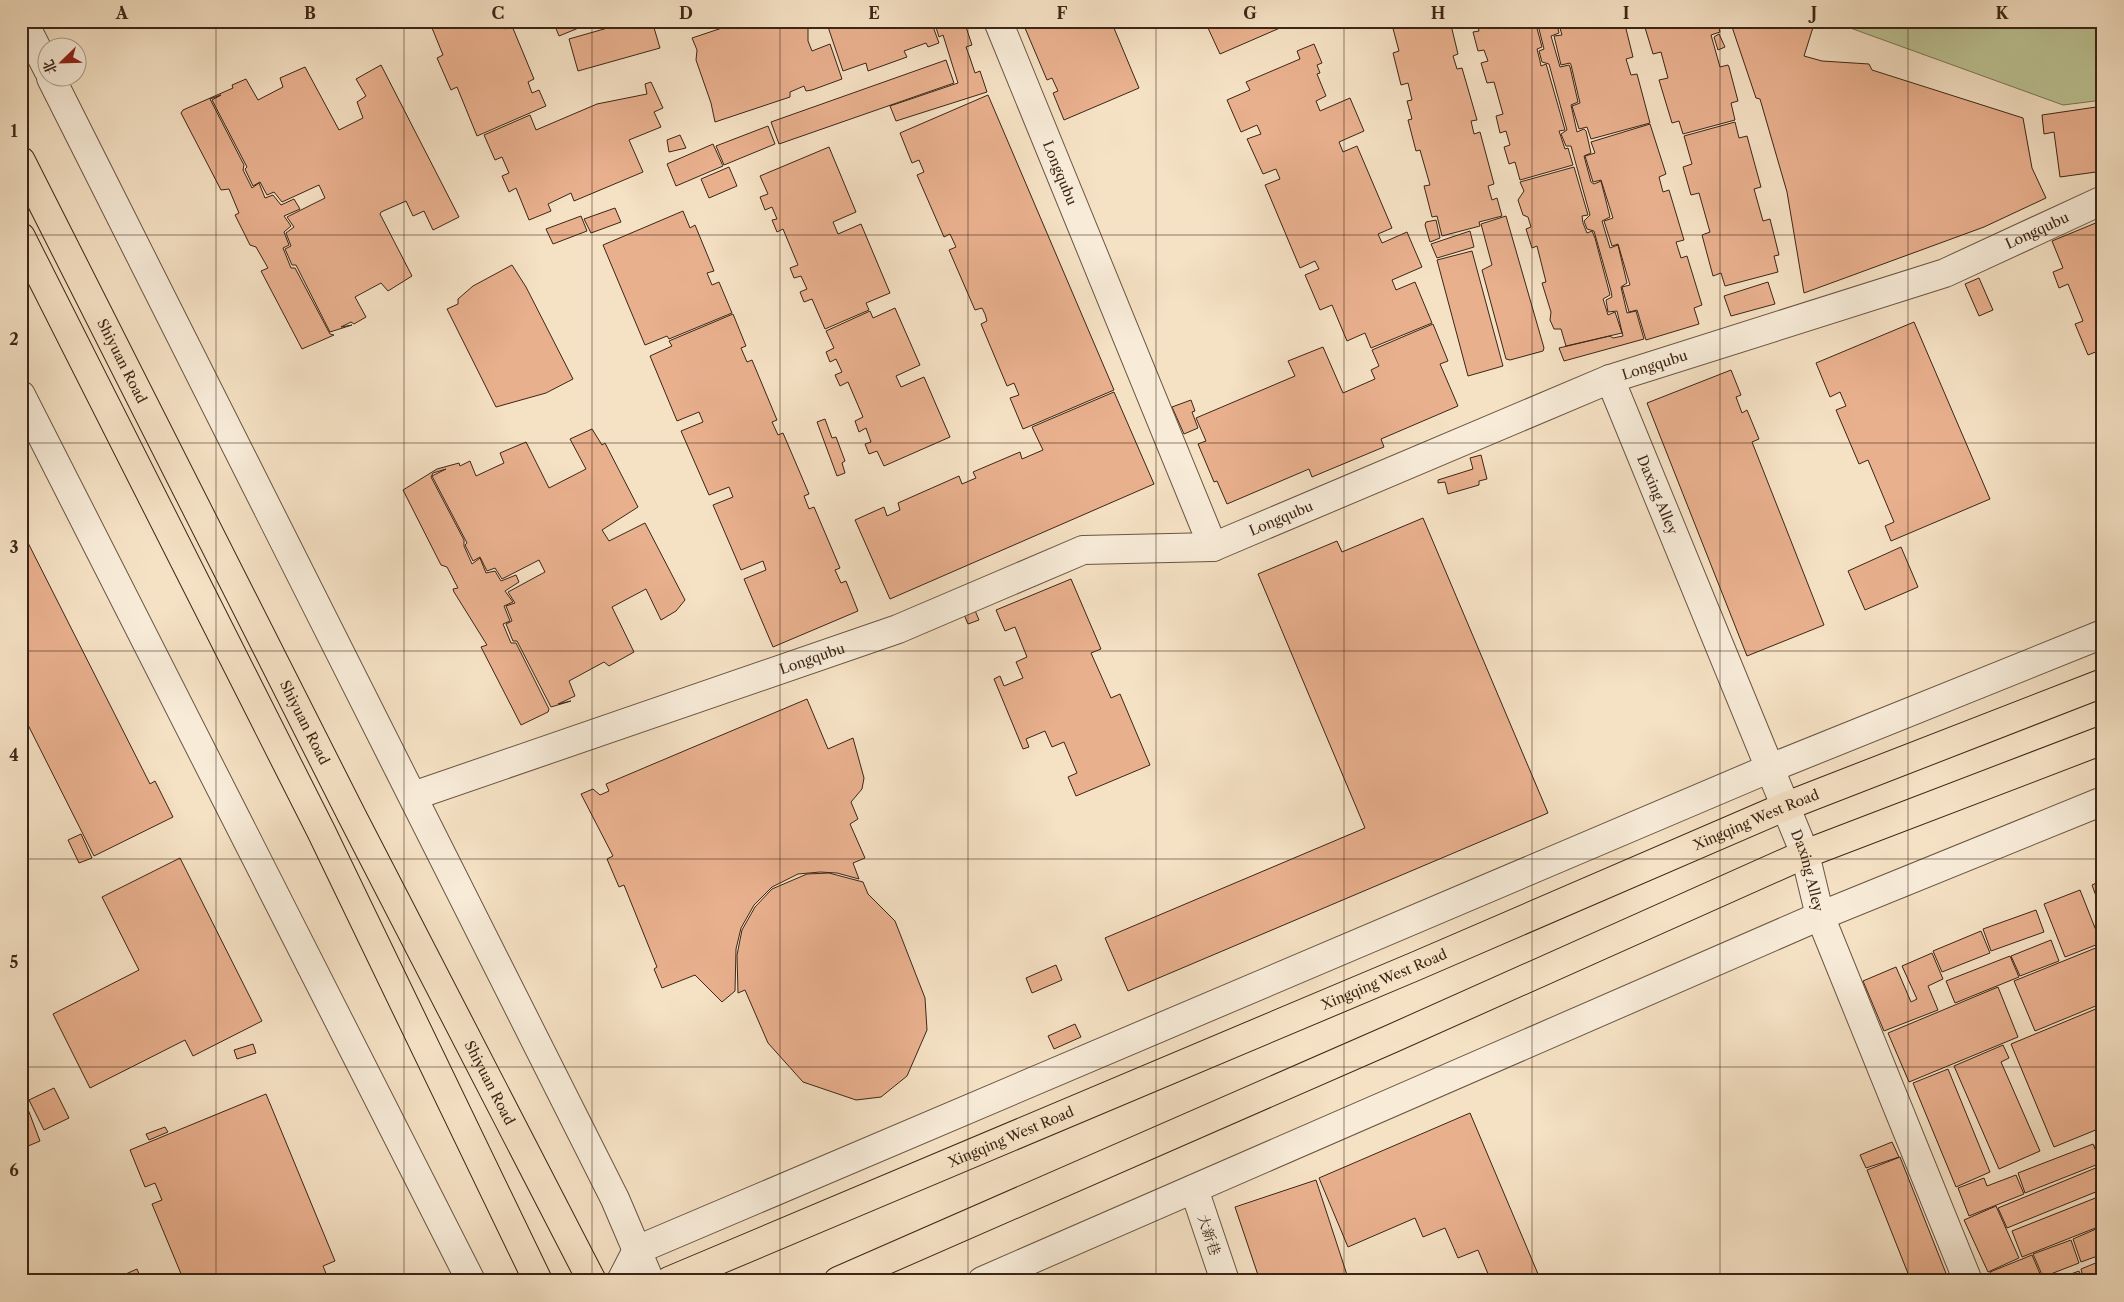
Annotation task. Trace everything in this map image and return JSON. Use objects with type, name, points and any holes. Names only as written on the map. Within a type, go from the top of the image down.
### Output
[{"type":"main road","name":"Shiyuan Road","points":[[21,161],[348,807],[592,1281]]},
{"type":"main road","points":[[21,237],[321,831],[538,1281]]},
{"type":"main road","name":"Xingqing West Road","points":[[669,1281],[1416,966],[1784,807],[2103,683]]},
{"type":"main road","points":[[838,1281],[1391,1039],[1805,854],[2103,740]]},
{"type":"street","points":[[23,21],[38,50]]},
{"type":"street","name":"Longqubu","points":[[998,21],[1213,547]]},
{"type":"street","points":[[56,88],[610,1190],[650,1281]]},
{"type":"street","name":"Longqubu","points":[[413,796],[898,629],[1083,550],[1213,547],[1610,379],[1945,273],[2103,200]]},
{"type":"street","name":"Daxing Alley","points":[[1610,379],[1768,769],[1805,854],[1820,916],[1968,1281]]},
{"type":"street","points":[[21,395],[471,1281]]},
{"type":"street","points":[[621,1281],[638,1250],[1768,769],[2103,634]]},
{"type":"street","points":[[982,1281],[1820,916],[2103,801]]},
{"type":"street","name":"大新巷","points":[[1194,1189],[1225,1281]]},
{"type":"green space","points":[[1831,21],[2103,21],[2103,100],[2063,105]]},
{"type":"building","points":[[421,21],[502,21],[505,29],[512,26],[534,79],[528,82],[532,93],[539,90],[546,106],[477,136],[457,87],[451,90],[437,58],[443,55],[430,23],[423,26]]},
{"type":"building","points":[[553,21],[579,21],[581,27],[559,36]]},
{"type":"building","points":[[632,21],[652,21],[660,48],[578,71],[569,39]]},
{"type":"building","points":[[737,21],[788,21],[790,27],[797,22],[808,26],[808,41],[812,51],[830,44],[842,79],[812,90],[806,91],[804,86],[790,92],[790,97],[715,122],[711,103],[696,60],[697,50],[692,38],[737,23]]},
{"type":"building","points":[[826,21],[931,21],[939,43],[928,47],[926,43],[904,51],[907,57],[868,71],[866,63],[843,71]]},
{"type":"building","points":[[934,21],[964,21],[972,45],[966,47],[975,73],[980,71],[987,92],[896,121],[890,106],[958,83],[943,35],[939,37]]},
{"type":"building","points":[[1022,21],[1111,21],[1139,88],[1064,120],[1053,93],[1058,91],[1052,78],[1047,80]]},
{"type":"building","points":[[1211,21],[1296,21],[1220,54],[1208,28],[1213,25]]},
{"type":"building","points":[[1313,21],[1338,21],[1314,26]]},
{"type":"building","points":[[1391,21],[1450,21],[1458,54],[1453,56],[1457,69],[1462,68],[1477,120],[1471,121],[1474,134],[1480,132],[1494,184],[1488,186],[1492,200],[1497,198],[1502,216],[1479,222],[1480,226],[1442,236],[1437,216],[1432,217],[1424,186],[1430,185],[1420,150],[1416,151],[1408,120],[1412,119],[1407,101],[1412,100],[1408,83],[1401,85],[1393,53],[1399,51]]},
{"type":"building","points":[[1477,21],[1535,21],[1542,47],[1537,49],[1541,66],[1546,64],[1547,67],[1565,130],[1559,131],[1565,149],[1568,148],[1573,165],[1520,180],[1515,162],[1509,164],[1504,147],[1510,145],[1506,131],[1500,133],[1496,116],[1503,114],[1494,82],[1487,83],[1481,63],[1488,61],[1484,50],[1478,51],[1473,32],[1479,31]]},
{"type":"building","points":[[1537,21],[1556,21],[1559,33],[1551,36],[1560,67],[1569,65],[1570,67],[1578,102],[1571,105],[1577,132],[1584,129],[1586,131],[1591,153],[1584,156],[1591,182],[1594,184],[1601,181],[1610,217],[1602,221],[1610,248],[1618,245],[1627,283],[1621,287],[1627,313],[1636,311],[1644,339],[1564,361],[1559,348],[1610,336],[1613,338],[1623,336],[1617,311],[1608,312],[1606,300],[1612,297],[1611,291],[1594,231],[1587,229],[1584,221],[1590,215],[1571,146],[1566,146],[1561,134],[1567,130],[1549,64],[1542,62],[1539,51],[1544,49]]},
{"type":"building","points":[[1558,21],[1624,21],[1633,57],[1626,59],[1631,75],[1637,74],[1650,123],[1591,139],[1587,127],[1579,129],[1572,106],[1580,103],[1571,65],[1570,63],[1561,65],[1554,36],[1562,35]]},
{"type":"building","points":[[1643,21],[1717,21],[1720,32],[1711,35],[1720,67],[1728,65],[1729,67],[1738,101],[1731,103],[1735,120],[1683,134],[1679,121],[1672,123],[1659,80],[1668,78],[1661,52],[1653,54]]},
{"type":"building","points":[[1730,21],[1815,21],[1804,56],[1822,61],[1869,64],[1872,70],[2023,118],[2032,168],[2046,198],[1984,227],[1804,293],[1787,192],[1760,99],[1756,98]]},
{"type":"building","points":[[1719,34],[1725,47],[1718,50],[1714,37]]},
{"type":"building","points":[[1314,44],[1322,63],[1317,65],[1320,73],[1317,74],[1326,96],[1316,101],[1320,111],[1350,98],[1364,131],[1339,142],[1343,152],[1357,146],[1392,228],[1378,234],[1382,243],[1407,232],[1422,267],[1392,280],[1396,290],[1415,282],[1432,323],[1371,348],[1365,333],[1347,341],[1332,305],[1320,310],[1305,275],[1319,269],[1315,261],[1300,268],[1265,185],[1280,179],[1276,169],[1263,174],[1247,139],[1261,134],[1257,125],[1241,132],[1227,100],[1250,90],[1246,82],[1300,59],[1297,51]]},
{"type":"building","points":[[946,60],[954,83],[779,144],[771,122]]},
{"type":"building","points":[[381,65],[459,217],[433,230],[424,211],[413,216],[406,201],[381,212],[380,214],[412,276],[388,291],[381,283],[355,297],[366,317],[354,324],[351,322],[341,327],[352,325],[330,332],[296,265],[292,265],[285,249],[291,246],[286,233],[294,227],[287,217],[325,198],[319,185],[282,202],[274,192],[267,195],[260,182],[253,186],[245,169],[247,167],[212,100],[221,95],[210,99],[244,165],[243,170],[252,188],[259,183],[265,198],[273,195],[281,205],[294,199],[300,209],[284,216],[291,226],[284,232],[289,245],[283,248],[291,268],[295,268],[330,334],[334,335],[302,349],[261,271],[268,268],[256,247],[250,245],[235,215],[239,213],[229,189],[221,190],[181,113],[183,110],[233,88],[232,85],[246,79],[258,100],[283,87],[280,78],[305,67],[339,130],[363,118],[357,102],[366,96],[356,79]]},
{"type":"building","points":[[651,82],[663,108],[654,112],[661,127],[629,140],[643,172],[574,201],[571,193],[548,204],[551,211],[529,220],[516,188],[509,192],[502,176],[509,173],[502,157],[495,160],[484,135],[530,115],[536,130],[597,104],[647,94],[645,84]]},
{"type":"building","points":[[988,95],[1114,390],[1023,429],[1010,398],[1019,395],[1014,383],[1007,386],[981,324],[987,321],[985,314],[982,308],[975,310],[949,250],[956,247],[950,234],[944,237],[917,175],[924,172],[919,160],[912,163],[900,133]]},
{"type":"building","points":[[2103,106],[2103,171],[2060,177],[2054,132],[2044,134],[2042,115]]},
{"type":"building","points":[[1735,122],[1739,138],[1747,136],[1761,187],[1754,189],[1763,221],[1770,219],[1779,255],[1774,256],[1778,272],[1725,286],[1721,273],[1713,276],[1702,235],[1710,232],[1699,193],[1691,195],[1683,167],[1692,164],[1684,136]]},
{"type":"building","points":[[1650,124],[1666,174],[1659,177],[1663,192],[1669,190],[1684,240],[1676,242],[1681,258],[1687,256],[1702,305],[1694,308],[1699,324],[1646,340],[1637,310],[1629,312],[1622,287],[1630,285],[1618,244],[1612,246],[1604,221],[1613,218],[1601,180],[1593,182],[1585,156],[1595,153],[1591,142]]},
{"type":"building","points":[[768,126],[775,144],[724,165],[716,146]]},
{"type":"building","points":[[680,135],[686,148],[669,152],[667,140]]},
{"type":"building","points":[[713,144],[723,166],[676,186],[667,164]]},
{"type":"building","points":[[829,147],[856,212],[833,222],[838,234],[861,224],[890,293],[866,303],[869,310],[825,329],[812,299],[804,302],[800,292],[807,289],[801,276],[794,278],[790,268],[798,265],[783,229],[777,232],[772,220],[777,219],[772,207],[765,210],[760,197],[768,194],[760,176]]},
{"type":"building","points":[[729,167],[737,186],[709,198],[701,179]]},
{"type":"building","points":[[1574,167],[1588,215],[1582,216],[1583,223],[1587,233],[1592,231],[1595,238],[1610,295],[1603,299],[1608,315],[1615,312],[1622,333],[1566,346],[1561,329],[1554,329],[1550,320],[1551,312],[1542,283],[1546,282],[1537,246],[1532,248],[1526,229],[1531,227],[1528,217],[1523,215],[1518,200],[1524,191],[1520,182]]},
{"type":"building","points":[[615,208],[621,222],[591,233],[584,219]]},
{"type":"building","points":[[683,211],[690,228],[695,225],[714,271],[707,273],[712,285],[719,282],[732,313],[669,339],[667,336],[645,345],[603,245]]},
{"type":"building","points":[[581,216],[587,231],[553,244],[546,229]]},
{"type":"building","points":[[1506,216],[1544,348],[1543,351],[1510,360],[1506,359],[1482,270],[1492,265],[1481,224]]},
{"type":"building","points":[[1436,220],[1440,238],[1430,242],[1425,225],[1426,222]]},
{"type":"building","points":[[2103,220],[2103,362],[2098,351],[2088,355],[2075,324],[2083,321],[2068,284],[2059,288],[2053,272],[2063,268],[2052,241]]},
{"type":"building","points":[[1470,231],[1474,247],[1437,258],[1431,244]]},
{"type":"building","points":[[1472,251],[1503,366],[1468,376],[1437,260]]},
{"type":"building","points":[[512,265],[526,287],[573,379],[546,393],[496,407],[447,309],[458,304],[458,299],[473,286]]},
{"type":"building","points":[[1979,278],[1993,310],[1979,316],[1965,284]]},
{"type":"building","points":[[1768,282],[1775,304],[1731,316],[1724,296]]},
{"type":"building","points":[[895,308],[920,365],[896,376],[901,387],[924,377],[950,437],[884,466],[877,451],[869,454],[865,444],[871,442],[866,428],[859,432],[855,421],[863,417],[848,382],[840,386],[835,375],[842,372],[836,359],[830,362],[826,352],[834,348],[826,331],[870,311],[873,318]]},
{"type":"building","points":[[733,314],[746,346],[741,348],[747,362],[752,360],[777,420],[772,422],[778,435],[783,433],[809,494],[804,496],[809,509],[814,507],[840,568],[835,570],[841,583],[846,581],[858,611],[773,647],[744,579],[766,570],[763,561],[741,570],[713,505],[733,497],[729,487],[709,495],[681,431],[703,422],[699,412],[677,421],[650,356],[672,346],[669,341]]},
{"type":"building","points":[[1914,322],[1990,499],[1891,541],[1885,526],[1894,522],[1868,460],[1859,464],[1836,410],[1846,406],[1840,392],[1830,397],[1816,363]]},
{"type":"building","points":[[1433,324],[1448,361],[1440,364],[1458,406],[1381,439],[1384,447],[1312,477],[1309,469],[1227,504],[1217,481],[1214,482],[1198,444],[1206,441],[1196,418],[1295,376],[1288,361],[1323,347],[1343,393],[1375,379],[1371,370],[1379,366],[1372,350]]},
{"type":"building","points":[[1731,370],[1741,395],[1736,397],[1742,413],[1747,410],[1759,439],[1752,442],[1824,625],[1747,656],[1647,403]]},
{"type":"building","points":[[1114,392],[1154,484],[890,599],[855,520],[884,507],[887,516],[900,510],[898,503],[959,476],[962,484],[976,478],[973,472],[1020,452],[1022,459],[1043,450],[1032,427]]},
{"type":"building","points":[[1191,400],[1195,411],[1192,412],[1198,428],[1184,434],[1172,407]]},
{"type":"building","points":[[825,419],[832,438],[836,437],[845,461],[842,463],[845,473],[837,476],[817,422]]},
{"type":"building","points":[[592,429],[602,445],[605,443],[638,507],[602,530],[609,541],[645,523],[685,600],[676,611],[661,620],[646,589],[612,607],[634,652],[609,666],[604,662],[569,681],[575,696],[558,704],[571,701],[551,707],[517,641],[513,641],[506,624],[512,621],[506,606],[515,603],[508,592],[545,572],[539,560],[502,579],[495,568],[487,571],[480,557],[473,561],[465,545],[467,543],[432,476],[446,469],[433,473],[431,477],[464,540],[464,546],[472,564],[480,558],[486,573],[495,571],[501,581],[516,575],[519,582],[505,591],[513,602],[504,606],[510,621],[503,624],[511,643],[516,643],[549,709],[548,712],[521,725],[481,647],[487,645],[454,592],[453,589],[458,588],[447,567],[441,565],[403,490],[437,469],[459,463],[460,466],[470,461],[476,476],[504,463],[500,453],[526,442],[549,488],[586,469],[570,439]]},
{"type":"building","points":[[1481,455],[1487,479],[1479,481],[1479,485],[1448,494],[1445,482],[1438,483],[1438,480],[1473,469],[1470,458]]},
{"type":"building","points":[[1423,518],[1548,813],[1128,991],[1105,938],[1365,828],[1258,574],[1337,541],[1342,552]]},
{"type":"building","points":[[21,529],[150,784],[155,781],[173,817],[94,856],[21,711]]},
{"type":"building","points":[[1901,547],[1918,587],[1865,610],[1848,571]]},
{"type":"building","points":[[1071,579],[1101,649],[1091,653],[1111,698],[1120,694],[1150,765],[1076,796],[1068,777],[1077,773],[1064,742],[1052,747],[1045,731],[1026,739],[1029,747],[1023,749],[994,679],[1000,676],[1004,686],[1023,678],[1016,662],[1027,657],[1015,627],[1005,631],[996,610]]},
{"type":"building","points":[[974,608],[979,620],[968,624],[963,612]]},
{"type":"building","points":[[807,699],[828,749],[853,738],[864,778],[862,789],[851,802],[858,819],[850,824],[865,858],[853,863],[859,879],[837,873],[798,874],[772,887],[754,905],[741,928],[736,949],[735,991],[722,1002],[695,975],[662,988],[654,969],[657,967],[624,885],[619,887],[607,859],[613,856],[581,794],[593,789],[600,795],[609,791],[606,784]]},
{"type":"building","points":[[81,834],[92,858],[79,863],[68,840]]},
{"type":"building","points":[[180,858],[262,1021],[193,1056],[185,1040],[90,1088],[53,1014],[139,970],[102,897]]},
{"type":"building","points":[[829,873],[863,882],[868,894],[895,921],[925,998],[927,1030],[907,1076],[881,1097],[856,1100],[803,1082],[768,1043],[745,990],[738,993],[737,955],[742,930],[755,907],[772,889],[807,874]]},
{"type":"building","points":[[2103,880],[2103,906],[2100,907],[2092,885]]},
{"type":"building","points":[[2080,890],[2101,943],[2065,957],[2044,904]]},
{"type":"building","points":[[2036,910],[2044,932],[1991,951],[1983,929]]},
{"type":"building","points":[[1981,931],[1990,953],[1942,972],[1933,951]]},
{"type":"building","points":[[2051,940],[2059,961],[2020,976],[2011,956]]},
{"type":"building","points":[[2103,945],[2103,1003],[2035,1031],[2014,981]]},
{"type":"building","points":[[1932,953],[1943,979],[1928,986],[1938,1010],[1884,1031],[1863,981],[1896,967],[1911,1002],[1917,999],[1902,966]]},
{"type":"building","points":[[2010,956],[2019,977],[1955,1003],[1946,981]]},
{"type":"building","points":[[1056,965],[1062,980],[1032,993],[1026,978]]},
{"type":"building","points":[[1998,987],[2018,1037],[1909,1082],[1888,1033]]},
{"type":"building","points":[[2103,1006],[2103,1127],[2054,1147],[2011,1044]]},
{"type":"building","points":[[1075,1024],[1081,1037],[1054,1049],[1048,1036]]},
{"type":"building","points":[[253,1044],[256,1053],[237,1059],[234,1050]]},
{"type":"building","points":[[2003,1045],[2009,1058],[2001,1062],[2040,1151],[1999,1169],[1954,1066]]},
{"type":"building","points":[[1948,1069],[1990,1172],[1956,1187],[1913,1083]]},
{"type":"building","points":[[54,1088],[69,1118],[44,1130],[29,1100]]},
{"type":"building","points":[[266,1094],[335,1261],[323,1266],[329,1281],[184,1281],[152,1204],[162,1200],[155,1183],[145,1187],[130,1150]]},
{"type":"building","points":[[23,1096],[40,1141],[21,1149],[21,1097]]},
{"type":"building","points":[[1470,1113],[1541,1281],[1491,1281],[1478,1250],[1458,1258],[1445,1228],[1423,1237],[1415,1218],[1348,1247],[1319,1178]]},
{"type":"building","points":[[165,1127],[168,1132],[149,1140],[146,1134]]},
{"type":"building","points":[[1892,1142],[1899,1157],[1866,1168],[1860,1155]]},
{"type":"building","points":[[2103,1142],[2103,1163],[2095,1145]]},
{"type":"building","points":[[2093,1144],[2101,1163],[2025,1193],[2018,1173]]},
{"type":"building","points":[[1900,1157],[1949,1281],[1911,1281],[1867,1170]]},
{"type":"building","points":[[2103,1165],[2103,1189],[2007,1228],[1998,1208]]},
{"type":"building","points":[[2016,1175],[2024,1194],[1969,1216],[1958,1188],[1984,1178],[1987,1186]]},
{"type":"building","points":[[1316,1180],[1349,1281],[1260,1281],[1235,1207]]},
{"type":"building","points":[[2103,1195],[2103,1225],[2022,1257],[2012,1231]]},
{"type":"building","points":[[1996,1206],[2019,1258],[1988,1272],[1964,1220]]},
{"type":"building","points":[[2103,1226],[2103,1254],[2081,1262],[2073,1239]]},
{"type":"building","points":[[2071,1240],[2079,1263],[2043,1277],[2033,1254]]},
{"type":"building","points":[[2032,1255],[2041,1276],[2030,1281],[1993,1281],[1990,1272]]},
{"type":"building","points":[[2103,1260],[2103,1281],[2084,1281],[2081,1269]]},
{"type":"building","points":[[137,1269],[142,1281],[110,1281]]},
{"type":"building","points":[[2079,1271],[2083,1281],[2052,1281]]}]
